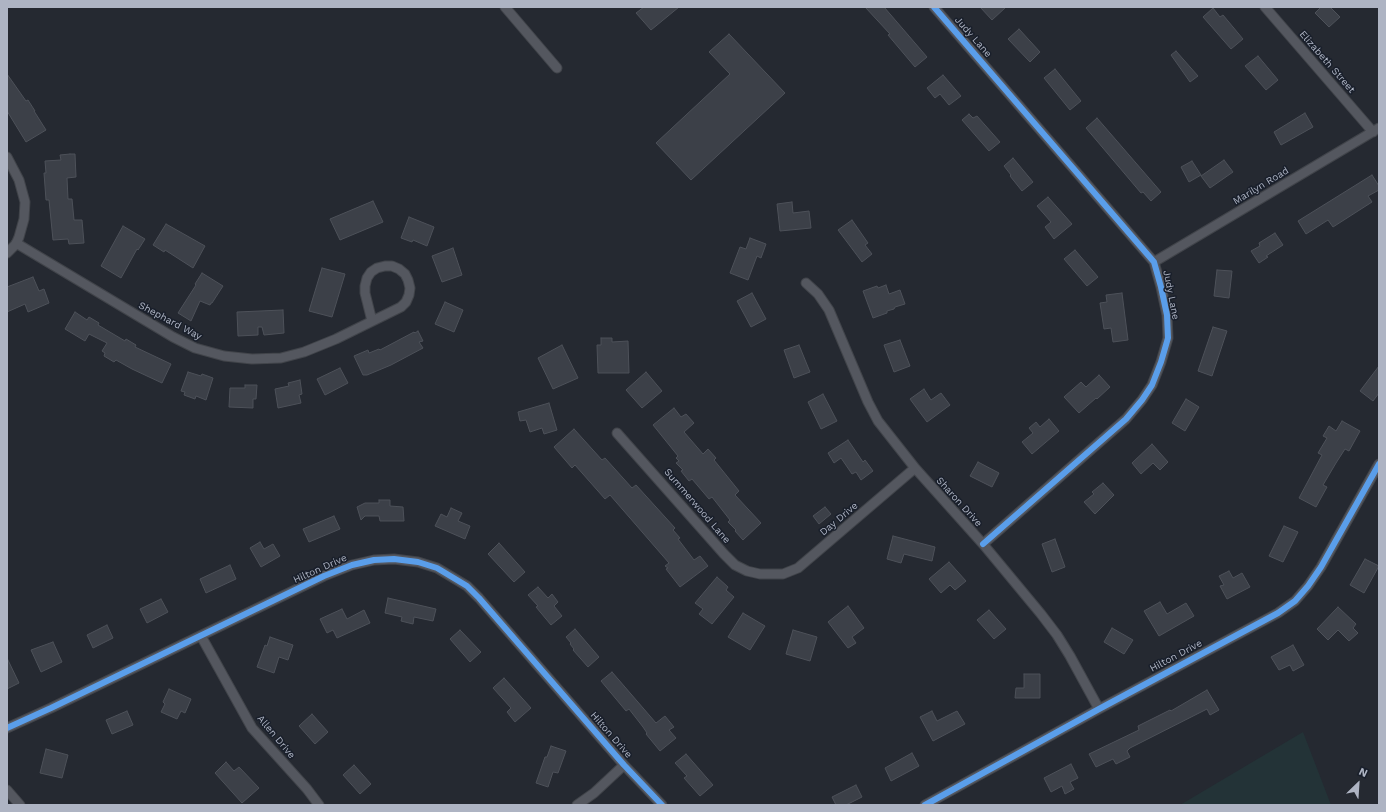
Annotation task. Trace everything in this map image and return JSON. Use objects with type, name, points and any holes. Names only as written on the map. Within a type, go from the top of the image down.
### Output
[{"type":"street","points":[[505,7],[557,68]]},
{"type":"street","name":"Judy Lane","points":[[934,7],[1154,262],[1162,287],[1167,315],[1168,338],[1161,362],[1152,385],[1142,400],[1126,418],[983,544]]},
{"type":"street","name":"Elizabeth Street","points":[[1265,7],[1376,130]]},
{"type":"street","name":"Marilyn Road","points":[[1154,262],[1376,130]]},
{"type":"street","points":[[7,157],[19,180],[25,202],[23,226],[16,243],[7,253]]},
{"type":"street","name":"Shephard Way","points":[[16,243],[173,337],[195,348],[224,356],[252,359],[281,358],[290,356],[330,342],[401,307],[406,302],[410,288],[405,274],[399,269],[392,266],[377,268],[371,272],[367,278],[365,293],[372,321]]},
{"type":"street","name":"Sharon Drive","points":[[806,283],[818,294],[829,310],[868,402],[878,421],[915,468],[983,544],[1057,634],[1099,709]]},
{"type":"street","name":"Summerwood Lane","points":[[617,432],[735,565],[747,571],[771,575]]},
{"type":"street","name":"Hilton Drive","points":[[925,805],[1278,613],[1295,601],[1308,586],[1321,567],[1379,464]]},
{"type":"street","name":"Day Drive","points":[[771,575],[783,574],[798,568],[915,468]]},
{"type":"street","name":"Hilton Drive","points":[[7,728],[324,576],[352,565],[374,560],[394,559],[418,562],[438,568],[467,586],[489,609],[624,765],[662,805]]},
{"type":"street","name":"Allen Drive","points":[[201,636],[252,728],[307,789],[319,805]]},
{"type":"street","points":[[578,805],[594,793],[624,765]]},
{"type":"street","points":[[7,790],[20,805]]},
{"type":"shaded area","points":[[1303,732],[1331,805],[1180,805]]},
{"type":"building","points":[[644,7],[679,7],[651,30],[636,13]]},
{"type":"building","points":[[865,7],[884,7],[927,57],[915,67],[888,35],[890,34]]},
{"type":"building","points":[[980,7],[1006,7],[992,20]]},
{"type":"building","points":[[1321,7],[1330,7],[1340,17],[1329,27],[1315,13]]},
{"type":"building","points":[[1213,8],[1220,17],[1223,15],[1243,39],[1231,49],[1203,17]]},
{"type":"building","points":[[1019,29],[1040,52],[1030,62],[1008,39]]},
{"type":"building","points":[[729,34],[785,93],[691,180],[656,143],[730,74],[709,52]]},
{"type":"building","points":[[1176,51],[1198,76],[1190,82],[1171,55]]},
{"type":"building","points":[[1258,56],[1278,80],[1266,90],[1245,66]]},
{"type":"building","points":[[1055,69],[1081,101],[1070,110],[1044,78]]},
{"type":"building","points":[[7,74],[26,101],[28,100],[46,130],[26,142],[7,111]]},
{"type":"building","points":[[943,75],[961,96],[949,105],[940,94],[935,98],[927,88]]},
{"type":"building","points":[[1305,113],[1313,127],[1281,145],[1274,132]]},
{"type":"building","points":[[969,114],[973,118],[977,116],[1000,142],[989,151],[962,120]]},
{"type":"building","points":[[1097,118],[1161,192],[1151,201],[1143,192],[1141,193],[1086,128]]},
{"type":"building","points":[[75,154],[76,177],[67,178],[68,199],[72,199],[74,220],[82,220],[84,243],[69,244],[68,239],[53,240],[49,200],[46,200],[44,173],[46,173],[45,161],[61,160],[60,155]]},
{"type":"building","points":[[1013,158],[1033,182],[1022,191],[1004,166]]},
{"type":"building","points":[[1224,160],[1233,172],[1210,188],[1201,176]]},
{"type":"building","points":[[1192,161],[1201,175],[1189,182],[1181,167]]},
{"type":"building","points":[[1372,175],[1379,186],[1379,190],[1368,196],[1372,202],[1333,227],[1328,220],[1306,234],[1298,221]]},
{"type":"building","points":[[1048,197],[1072,224],[1054,239],[1045,227],[1051,222],[1037,206]]},
{"type":"building","points":[[373,201],[383,222],[340,240],[330,219]]},
{"type":"building","points":[[792,202],[793,213],[809,211],[811,228],[780,231],[777,204]]},
{"type":"building","points":[[409,217],[434,227],[427,246],[413,240],[412,242],[401,238]]},
{"type":"building","points":[[852,220],[868,243],[865,245],[872,254],[862,262],[838,230]]},
{"type":"building","points":[[166,224],[205,246],[193,268],[165,250],[164,252],[153,245]]},
{"type":"building","points":[[123,226],[145,239],[138,250],[137,249],[121,278],[101,266]]},
{"type":"building","points":[[1275,233],[1283,245],[1266,256],[1268,257],[1259,263],[1251,251],[1260,246],[1259,243]]},
{"type":"building","points":[[750,238],[766,244],[761,258],[757,256],[748,280],[730,273],[740,247],[746,249]]},
{"type":"building","points":[[453,248],[462,275],[442,282],[432,256]]},
{"type":"building","points":[[1075,250],[1098,277],[1087,286],[1064,259]]},
{"type":"building","points":[[322,268],[345,274],[332,317],[309,311]]},
{"type":"building","points":[[1217,270],[1232,271],[1229,298],[1214,296]]},
{"type":"building","points":[[202,273],[223,286],[210,305],[200,301],[191,321],[178,313]]},
{"type":"building","points":[[33,277],[39,291],[44,289],[49,303],[28,312],[25,304],[7,312],[7,287]]},
{"type":"building","points":[[886,285],[889,294],[900,290],[905,304],[895,307],[894,309],[887,311],[887,313],[873,318],[863,291],[877,286],[878,288]]},
{"type":"building","points":[[752,293],[766,319],[751,327],[737,301]]},
{"type":"building","points":[[1122,293],[1128,340],[1113,342],[1111,328],[1104,329],[1100,303],[1107,302],[1106,295]]},
{"type":"building","points":[[445,302],[463,310],[454,332],[435,324]]},
{"type":"building","points":[[283,310],[284,333],[264,335],[262,327],[258,327],[258,335],[238,336],[237,312]]},
{"type":"building","points":[[75,312],[87,320],[89,317],[99,323],[98,325],[125,341],[126,339],[136,345],[135,347],[171,364],[162,383],[116,360],[114,362],[104,356],[105,353],[102,351],[107,343],[89,334],[85,341],[65,329]]},
{"type":"building","points":[[1213,327],[1227,331],[1212,376],[1198,371]]},
{"type":"building","points":[[418,331],[423,341],[419,342],[423,348],[391,365],[367,375],[363,375],[354,356],[368,350],[369,353],[379,349],[380,350]]},
{"type":"building","points":[[601,338],[612,338],[612,342],[628,341],[629,373],[598,373],[597,345],[601,345]]},
{"type":"building","points":[[900,340],[910,366],[894,372],[884,345]]},
{"type":"building","points":[[562,345],[578,378],[553,389],[538,358]]},
{"type":"building","points":[[799,345],[810,372],[794,378],[784,350]]},
{"type":"building","points":[[1379,366],[1379,393],[1373,401],[1360,391]]},
{"type":"building","points":[[340,368],[348,383],[325,395],[317,379]]},
{"type":"building","points":[[188,372],[201,376],[202,374],[213,378],[206,400],[196,396],[195,399],[184,395],[185,392],[181,391]]},
{"type":"building","points":[[646,372],[662,391],[642,408],[626,390]]},
{"type":"building","points":[[1099,375],[1110,387],[1079,413],[1064,397],[1081,382],[1086,387]]},
{"type":"building","points":[[300,380],[302,394],[299,395],[301,403],[278,408],[275,389],[289,386],[288,383]]},
{"type":"building","points":[[245,385],[257,385],[256,399],[253,399],[253,408],[229,407],[230,388],[245,388]]},
{"type":"building","points":[[924,389],[931,400],[941,393],[950,405],[927,422],[910,399]]},
{"type":"building","points":[[823,394],[837,421],[821,429],[808,402]]},
{"type":"building","points":[[1186,399],[1199,407],[1185,431],[1172,423]]},
{"type":"building","points":[[549,403],[557,430],[544,434],[542,428],[530,432],[526,420],[520,421],[518,412]]},
{"type":"building","points":[[674,408],[681,417],[686,414],[694,423],[684,432],[703,454],[708,449],[716,458],[714,460],[739,491],[735,495],[761,523],[743,540],[728,522],[730,520],[712,497],[709,499],[692,479],[689,481],[681,471],[683,470],[676,463],[679,461],[676,458],[678,456],[653,425]]},
{"type":"building","points":[[1049,419],[1059,431],[1032,454],[1022,442],[1033,433],[1029,428],[1036,422],[1040,427]]},
{"type":"building","points":[[1342,421],[1360,431],[1349,451],[1345,449],[1323,485],[1327,487],[1316,507],[1299,498],[1322,455],[1318,453],[1327,438],[1323,436],[1329,426],[1336,431]]},
{"type":"building","points":[[574,429],[602,460],[605,458],[632,488],[636,485],[675,528],[673,530],[680,538],[678,539],[694,560],[700,556],[708,566],[680,587],[666,569],[668,568],[665,566],[669,563],[610,495],[605,499],[575,465],[572,468],[554,447]]},
{"type":"building","points":[[848,440],[863,462],[865,460],[873,471],[861,480],[856,472],[852,474],[841,458],[834,463],[828,453]]},
{"type":"building","points":[[1152,444],[1168,462],[1160,470],[1153,463],[1141,474],[1132,463]]},
{"type":"building","points":[[978,462],[999,473],[992,487],[970,476]]},
{"type":"building","points":[[1103,483],[1114,495],[1095,514],[1084,502],[1094,494],[1092,492]]},
{"type":"building","points":[[379,500],[390,500],[390,506],[403,507],[404,521],[380,521],[379,516],[365,516],[361,520],[357,507],[365,503],[379,503]]},
{"type":"building","points":[[825,507],[831,514],[819,524],[813,516]]},
{"type":"building","points":[[451,508],[462,513],[458,521],[470,526],[465,539],[435,526],[441,514],[447,517]]},
{"type":"building","points":[[334,516],[340,529],[309,542],[303,529]]},
{"type":"building","points":[[1284,526],[1298,532],[1283,562],[1269,556]]},
{"type":"building","points":[[893,536],[935,547],[932,561],[904,554],[901,563],[887,559]]},
{"type":"building","points":[[1055,539],[1065,567],[1052,572],[1042,544]]},
{"type":"building","points":[[260,542],[264,549],[273,544],[280,556],[261,567],[250,548]]},
{"type":"building","points":[[499,543],[525,572],[514,582],[488,554]]},
{"type":"building","points":[[1365,559],[1379,566],[1364,593],[1350,585]]},
{"type":"building","points":[[949,562],[966,581],[955,590],[950,585],[941,593],[929,579]]},
{"type":"building","points":[[230,565],[236,579],[206,593],[200,579]]},
{"type":"building","points":[[1229,571],[1233,578],[1242,573],[1250,587],[1227,599],[1220,586],[1224,585],[1219,576]]},
{"type":"building","points":[[717,577],[728,587],[726,590],[734,597],[712,624],[699,614],[703,609],[695,603]]},
{"type":"building","points":[[538,587],[548,598],[552,594],[558,602],[554,606],[562,616],[551,625],[536,607],[538,606],[528,595]]},
{"type":"building","points":[[388,598],[436,609],[433,621],[414,617],[413,624],[401,621],[402,617],[385,613]]},
{"type":"building","points":[[161,599],[168,612],[147,623],[140,609]]},
{"type":"building","points":[[1160,602],[1167,614],[1186,603],[1194,616],[1159,636],[1144,611]]},
{"type":"building","points":[[848,606],[864,628],[852,637],[856,643],[848,648],[828,622]]},
{"type":"building","points":[[1338,607],[1356,624],[1353,628],[1358,633],[1349,641],[1338,630],[1328,640],[1317,629]]},
{"type":"building","points":[[342,609],[347,619],[364,610],[370,623],[337,638],[333,630],[327,633],[320,619]]},
{"type":"building","points":[[989,610],[1006,629],[994,639],[977,620]]},
{"type":"building","points":[[743,613],[765,626],[750,650],[728,637]]},
{"type":"building","points":[[107,625],[113,638],[93,648],[87,635]]},
{"type":"building","points":[[1112,628],[1133,640],[1124,654],[1104,642]]},
{"type":"building","points":[[575,629],[599,657],[588,667],[573,650],[574,649],[570,644],[571,643],[566,637]]},
{"type":"building","points":[[460,630],[481,652],[470,662],[450,639]]},
{"type":"building","points":[[793,630],[817,637],[810,661],[786,654]]},
{"type":"building","points":[[270,637],[293,645],[288,660],[279,657],[274,673],[257,667],[265,645],[267,646]]},
{"type":"building","points":[[53,642],[62,662],[41,672],[31,650]]},
{"type":"building","points":[[1293,645],[1304,665],[1293,671],[1290,665],[1279,670],[1271,657]]},
{"type":"building","points":[[7,658],[19,683],[7,689]]},
{"type":"building","points":[[612,672],[656,723],[665,716],[674,727],[669,730],[676,738],[660,751],[629,709],[626,711],[601,681]]},
{"type":"building","points":[[1024,674],[1040,674],[1040,698],[1015,698],[1016,688],[1024,688]]},
{"type":"building","points":[[504,678],[531,708],[515,722],[507,712],[511,708],[493,688]]},
{"type":"building","points":[[169,689],[191,699],[185,713],[181,711],[177,719],[161,712],[165,704],[163,702]]},
{"type":"building","points":[[1207,690],[1219,710],[1210,715],[1207,709],[1130,748],[1127,751],[1130,757],[1116,764],[1113,759],[1096,767],[1089,754],[1139,730],[1138,726],[1170,710],[1171,711]]},
{"type":"building","points":[[127,711],[133,725],[112,734],[106,720]]},
{"type":"building","points":[[932,711],[937,721],[957,711],[965,724],[933,741],[920,717]]},
{"type":"building","points":[[312,714],[328,732],[315,744],[299,726]]},
{"type":"building","points":[[551,746],[566,751],[558,773],[553,772],[548,787],[536,783],[545,757],[547,757]]},
{"type":"building","points":[[46,749],[68,755],[62,778],[40,773]]},
{"type":"building","points":[[912,753],[919,766],[891,781],[885,768]]},
{"type":"building","points":[[686,754],[713,785],[700,796],[684,778],[687,776],[675,763]]},
{"type":"building","points":[[226,762],[234,771],[239,767],[259,788],[242,803],[215,773]]},
{"type":"building","points":[[1071,764],[1078,778],[1070,782],[1074,789],[1065,794],[1062,786],[1051,792],[1044,778]]},
{"type":"building","points":[[354,765],[371,784],[360,794],[343,775]]},
{"type":"building","points":[[856,785],[862,797],[846,805],[836,805],[832,797]]},
{"type":"cycle path","points":[[934,7],[1154,262],[1167,315],[1168,338],[1161,362],[1152,385],[1142,400],[1126,419],[983,544]]},
{"type":"cycle path","points":[[925,805],[1278,613],[1295,601],[1308,586],[1321,567],[1379,464]]},
{"type":"cycle path","points":[[7,728],[324,576],[352,565],[374,560],[394,559],[418,562],[437,568],[467,586],[624,765],[662,805]]}]
